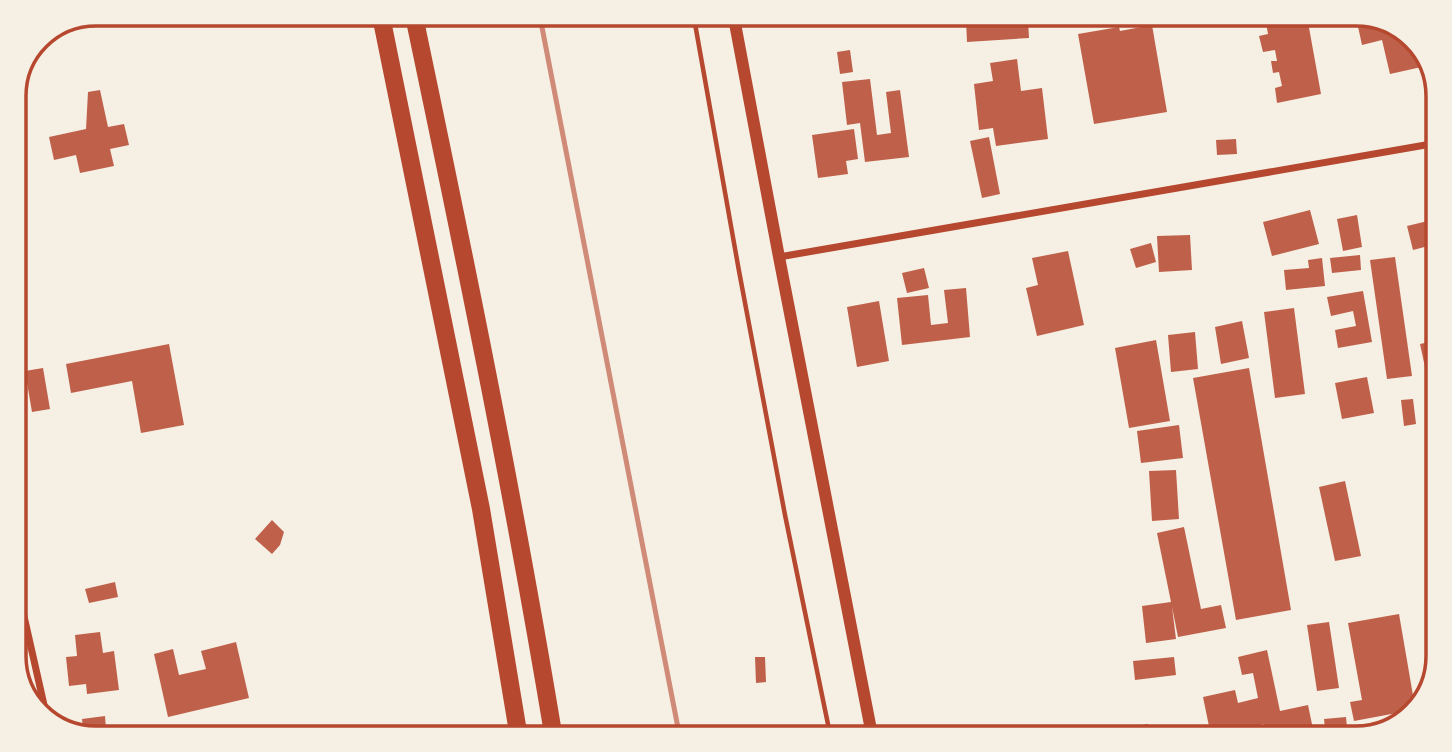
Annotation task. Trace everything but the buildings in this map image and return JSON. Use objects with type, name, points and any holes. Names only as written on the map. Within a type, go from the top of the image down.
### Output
[{"type":"highway","points":[[384,26],[481,509],[517,726]]},
{"type":"highway","points":[[416,26],[485,357],[552,726]]},
{"type":"street","points":[[736,26],[870,726]]},
{"type":"street","points":[[779,257],[1426,145]]},
{"type":"street","points":[[26,625],[43,701]]},
{"type":"path","points":[[695,26],[741,284],[828,726]]},
{"type":"railway","points":[[542,26],[678,726]]}]
